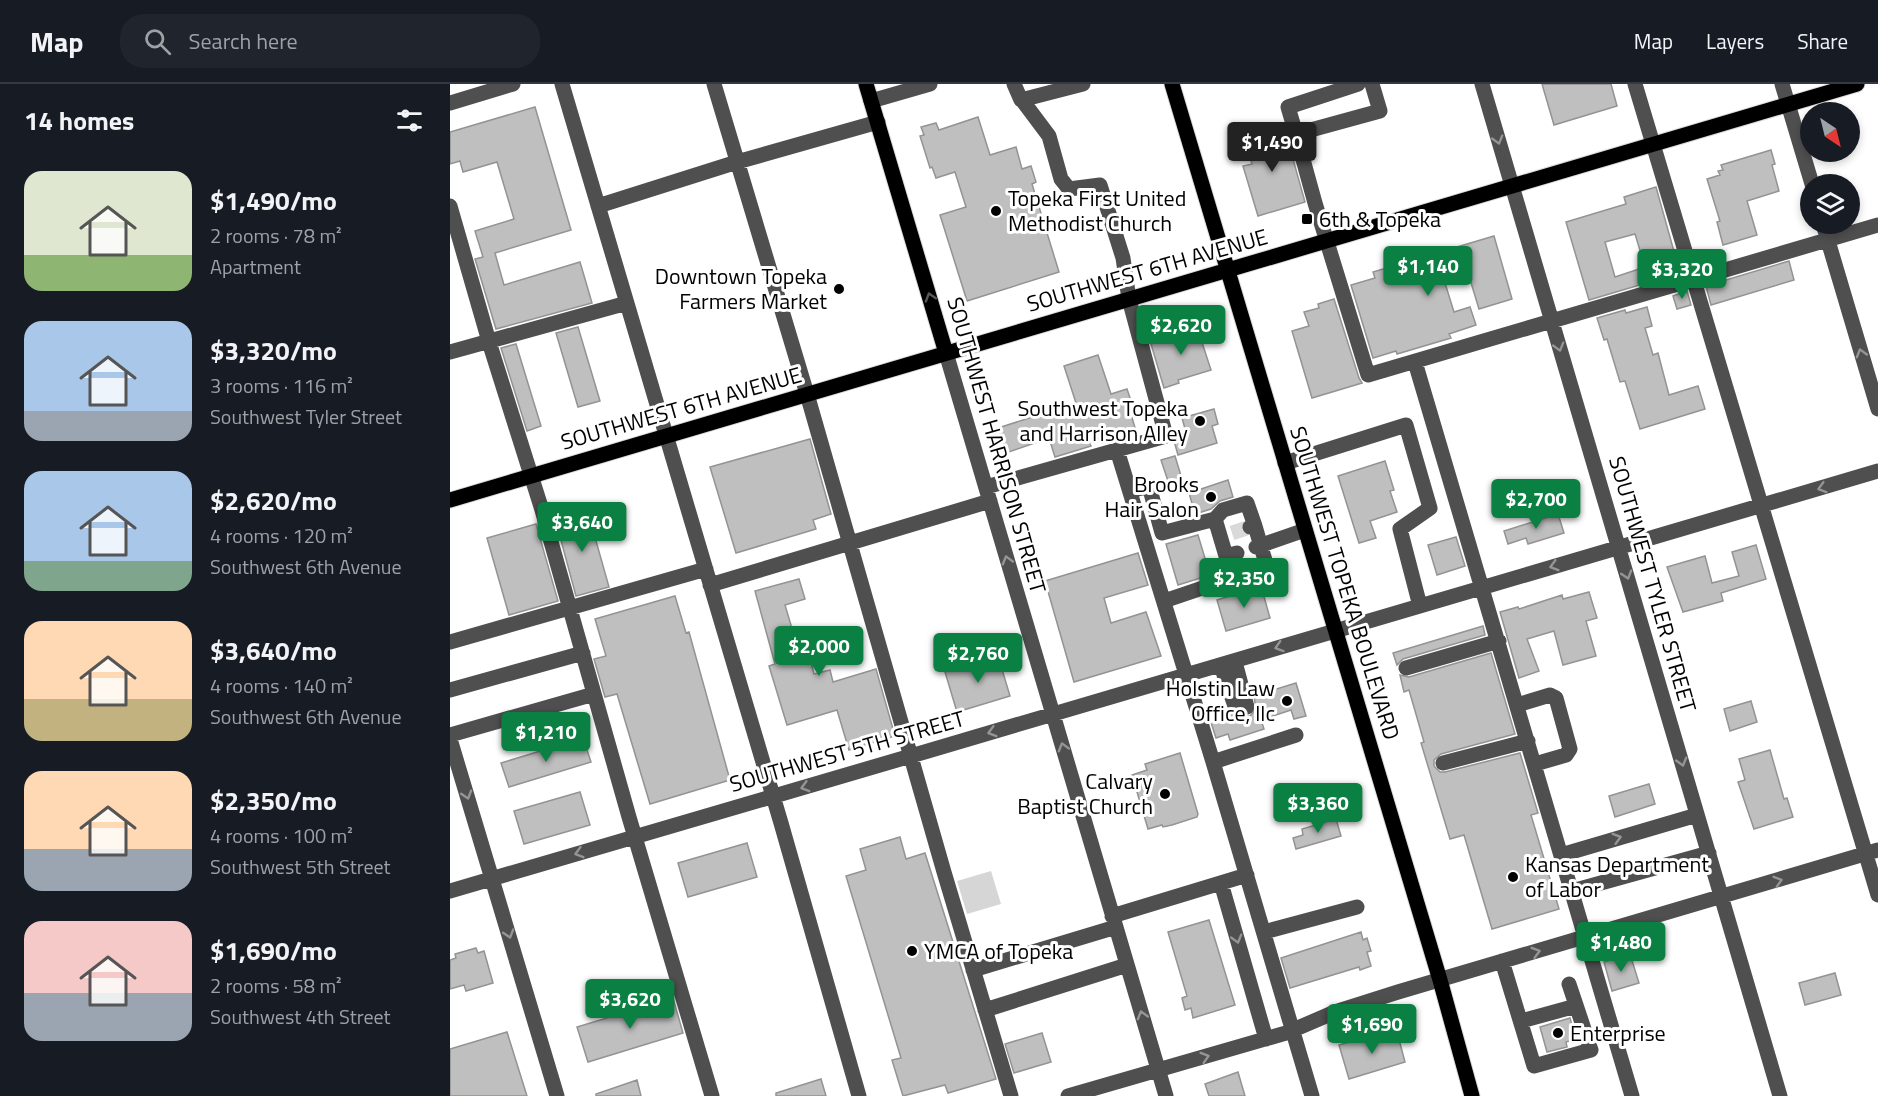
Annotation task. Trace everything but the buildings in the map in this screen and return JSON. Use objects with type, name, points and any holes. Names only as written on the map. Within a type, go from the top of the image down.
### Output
[{"type":"main road","name":"SOUTHWEST HARRISON STREET","points":[[866,84],[946,353]]},
{"type":"main road","name":"SOUTHWEST TOPEKA BOULEVARD","points":[[1172,84],[1440,980],[1472,1096]]},
{"type":"main road","name":"SOUTHWEST 6TH AVENUE","points":[[450,500],[1857,84]]},
{"type":"street","points":[[450,103],[513,84]]},
{"type":"street","points":[[562,84],[773,796],[859,1096]]},
{"type":"street","points":[[714,84],[807,394],[910,756],[1011,1096]]},
{"type":"street","points":[[871,100],[930,84]]},
{"type":"street","points":[[710,585],[849,542],[1117,450],[1166,436],[1129,299],[1123,258],[1100,185],[1069,189],[1061,179],[1049,136],[1022,100],[1014,84]]},
{"type":"street","points":[[1022,100],[1083,84]]},
{"type":"street","points":[[1358,84],[1337,87],[1288,107],[1326,241],[1368,375],[1878,225]]},
{"type":"street","points":[[1296,134],[1380,111],[1372,84]]},
{"type":"street","name":"SOUTHWEST TYLER STREET","points":[[1482,84],[1780,1096]]},
{"type":"street","points":[[1635,84],[1762,506],[1872,852],[1878,895]]},
{"type":"street","points":[[1782,84],[1809,174]]},
{"type":"street","points":[[598,206],[737,162],[878,122]]},
{"type":"street","points":[[450,206],[489,341],[532,475],[635,837],[712,1096]]},
{"type":"street","points":[[1826,234],[1878,409]]},
{"type":"street","points":[[450,352],[627,303]]},
{"type":"street","name":"SOUTHWEST HARRISON STREET","points":[[946,353],[1166,1096]]},
{"type":"street","points":[[1415,362],[1632,1096]]},
{"type":"street","points":[[1285,463],[1406,425],[1430,508],[1400,529],[1420,606]]},
{"type":"street","points":[[1117,450],[1312,1096]]},
{"type":"street","name":"SOUTHWEST 5TH STREET","points":[[450,891],[1186,677],[1878,471]]},
{"type":"street","points":[[1130,491],[1149,486],[1162,533]]},
{"type":"street","points":[[1144,537],[1215,519],[1223,510],[1247,503],[1258,546],[1267,567],[1261,568]]},
{"type":"street","points":[[1164,601],[1238,576],[1226,535],[1215,519]]},
{"type":"street","points":[[1258,546],[1305,530]]},
{"type":"street","points":[[450,642],[706,569]]},
{"type":"street","points":[[1406,668],[1499,641]]},
{"type":"street","points":[[450,690],[583,653]]},
{"type":"street","points":[[1228,664],[1241,708]]},
{"type":"street","points":[[557,1096],[450,737],[594,694]]},
{"type":"street","points":[[1517,705],[1550,695],[1556,699],[1570,749],[1566,755],[1535,764]]},
{"type":"street","points":[[1213,762],[1296,735]]},
{"type":"street","points":[[1443,763],[1528,741]]},
{"type":"street","points":[[1561,855],[1697,815]]},
{"type":"street","points":[[1068,1096],[1266,1039],[1335,1012],[1440,980],[1872,852]]},
{"type":"street","points":[[1572,891],[1708,853]]},
{"type":"street","points":[[973,970],[1247,875]]},
{"type":"street","points":[[1221,883],[1266,1039]]},
{"type":"street","points":[[1264,932],[1357,907]]},
{"type":"street","points":[[1502,962],[1534,1066],[1591,1050],[1569,984]]},
{"type":"street","points":[[985,1010],[1127,965]]},
{"type":"street","points":[[1521,1021],[1576,1006]]},
{"type":"shaded area","points":[[991,871],[1001,904],[967,914],[957,881]]},
{"type":"tunnel","points":[[1232,533],[1250,527]]},
{"type":"tunnel","points":[[1244,574],[1261,568]]},
{"type":"place","name":"Topeka First United Methodist Church","points":[[996,211]]},
{"type":"place","name":"6th & Topeka","points":[[1307,219]]},
{"type":"place","name":"Downtown Topeka Farmers Market","points":[[839,289]]},
{"type":"place","name":"Southwest Topeka and Harrison Alley","points":[[1200,421]]},
{"type":"place","name":"Brooks Hair Salon","points":[[1211,497]]},
{"type":"place","name":"Holstin Law Office, llc","points":[[1287,701]]},
{"type":"place","name":"Calvary Baptist Church","points":[[1165,794]]},
{"type":"place","name":"Kansas Department of Labor","points":[[1513,877]]},
{"type":"place","name":"YMCA of Topeka","points":[[912,951]]},
{"type":"place","name":"Enterprise","points":[[1558,1033]]}]
